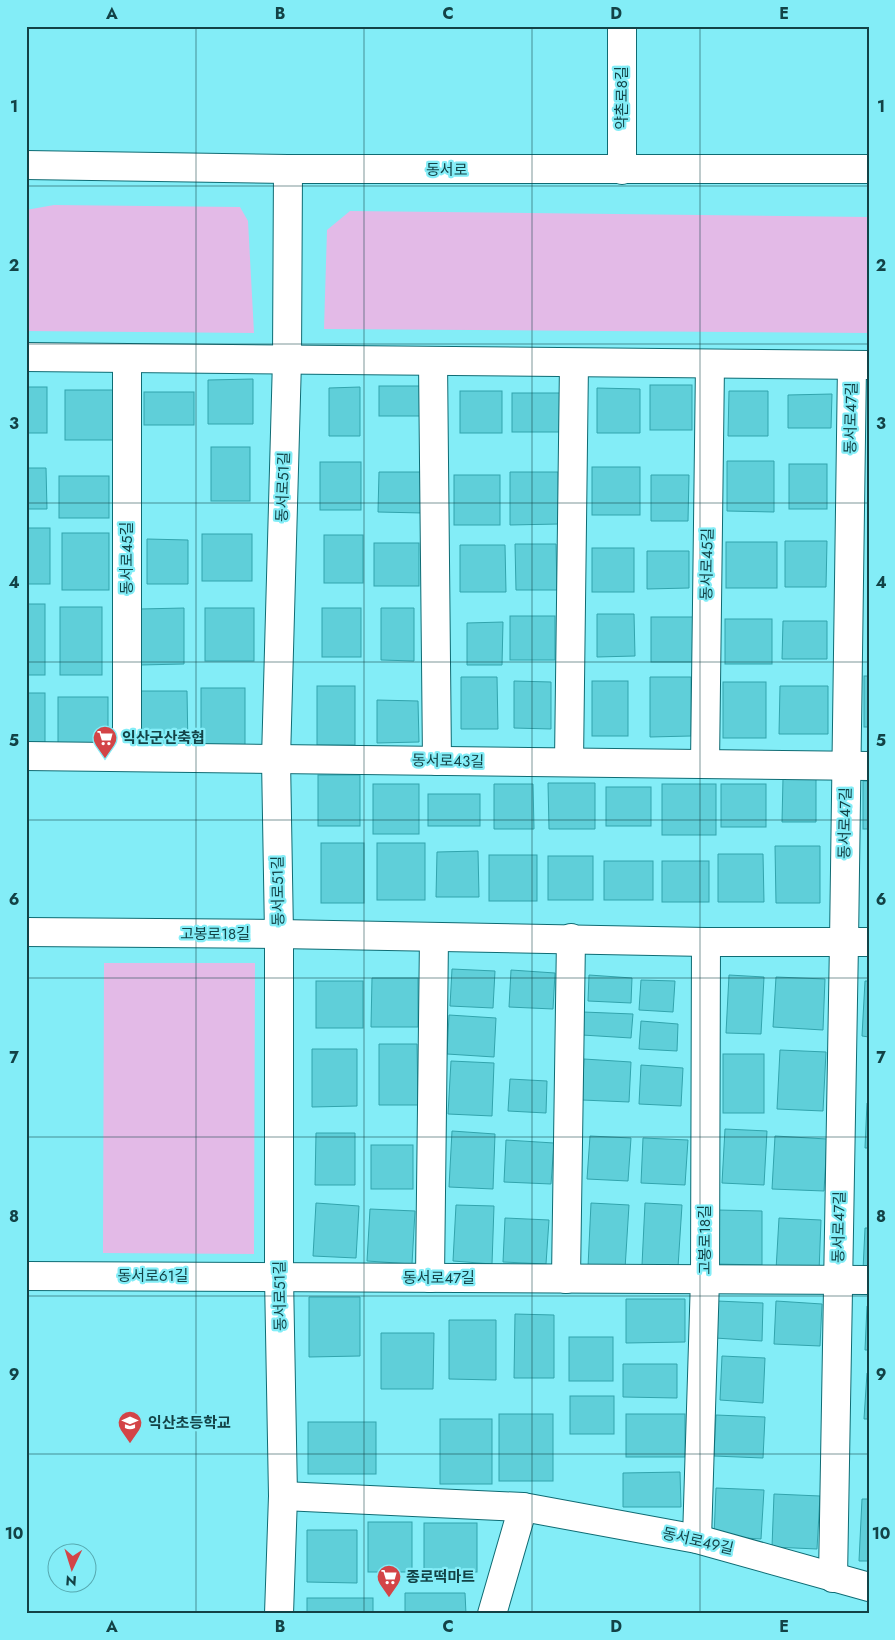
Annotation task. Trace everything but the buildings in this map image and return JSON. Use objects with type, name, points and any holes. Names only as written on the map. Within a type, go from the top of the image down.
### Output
[{"type":"street","name":"약촌로8길","points":[[622,26],[622,170]]},
{"type":"street","name":"동서로","points":[[26,165],[288,169],[869,169]]},
{"type":"street","name":"동서로51길","points":[[279,1614],[283,1496],[279,1277],[279,934],[276,759],[287,360],[288,169]]},
{"type":"street","points":[[26,357],[860,365]]},
{"type":"street","name":"동서로45길","points":[[127,358],[127,757]]},
{"type":"street","points":[[433,361],[437,761]]},
{"type":"street","points":[[569,762],[574,363]]},
{"type":"street","name":"동서로45길","points":[[705,764],[710,364]]},
{"type":"street","name":"동서로47길","points":[[832,1578],[838,1280],[856,942],[860,365]]},
{"type":"street","name":"동서로43길","points":[[26,756],[857,766]]},
{"type":"street","name":"고봉로18길","points":[[26,932],[571,938],[706,942],[856,942]]},
{"type":"street","points":[[430,1278],[434,937]]},
{"type":"street","points":[[566,1279],[571,938]]},
{"type":"street","name":"고봉로18길","points":[[697,1539],[705,1280],[706,942]]},
{"type":"street","name":"동서로61길","points":[[26,1276],[279,1277]]},
{"type":"street","name":"동서로47길","points":[[279,1277],[869,1280]]},
{"type":"street","name":"동서로49길","points":[[283,1496],[524,1507],[697,1539],[869,1587]]},
{"type":"street","points":[[492,1614],[524,1507]]},
{"type":"shaded area","points":[[54,205],[240,207],[248,221],[254,333],[26,331],[26,210]]},
{"type":"shaded area","points":[[350,211],[869,217],[869,333],[324,329],[327,230]]},
{"type":"shaded area","points":[[104,963],[255,963],[254,1254],[103,1253]]},
{"type":"place","name":"익산군산축협","points":[[105,759]]},
{"type":"place","name":"익산초등학교","points":[[130,1444]]},
{"type":"place","name":"종로떡마트","points":[[389,1598]]}]
